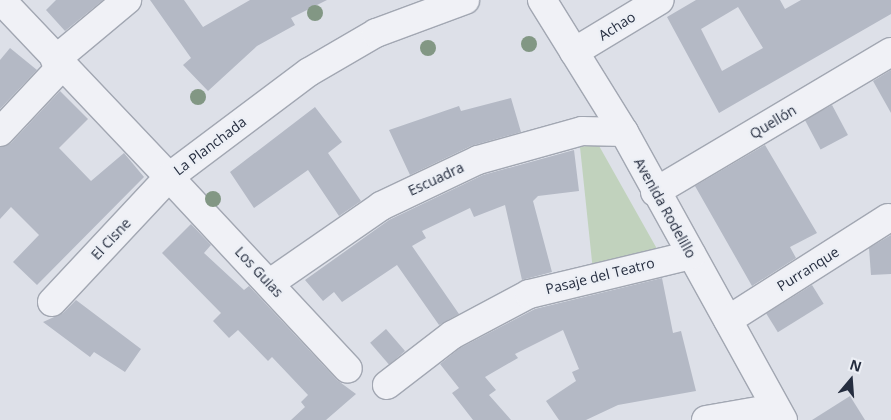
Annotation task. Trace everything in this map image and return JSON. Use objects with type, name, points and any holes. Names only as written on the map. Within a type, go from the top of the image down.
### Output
[{"type":"street","name":"La Planchada","points":[[1,0],[58,63],[169,177],[309,72],[376,33],[464,0]]},
{"type":"street","points":[[0,132],[58,63],[127,0]]},
{"type":"street","name":"Avenida Rodelillo","points":[[542,0],[624,132],[779,414]]},
{"type":"street","name":"Achao","points":[[574,52],[660,0]]},
{"type":"street","name":"Quellón","points":[[656,192],[891,52]]},
{"type":"street","name":"Escuadra","points":[[270,283],[381,206],[478,160],[582,130],[624,132]]},
{"type":"street","name":"Los Guias","points":[[169,177],[270,283],[348,369]]},
{"type":"street","name":"El Cisne","points":[[52,302],[169,177]]},
{"type":"street","name":"Purranque","points":[[728,320],[888,218]]},
{"type":"street","name":"Pasaje del Teatro","points":[[387,385],[452,335],[529,294],[690,255]]},
{"type":"street","points":[[706,420],[779,414]]},
{"type":"green space","points":[[598,144],[661,256],[593,271],[580,147]]},
{"type":"building","points":[[56,0],[103,0],[65,31],[46,10]]},
{"type":"building","points":[[150,0],[184,0],[203,27],[250,0],[327,0],[291,18],[295,25],[257,46],[208,91],[183,65],[191,58]]},
{"type":"building","points":[[696,0],[780,0],[785,9],[801,0],[891,0],[891,14],[719,113],[667,17]],"holes":[[[738,7],[763,48],[722,71],[701,29]]]},
{"type":"building","points":[[10,48],[37,70],[0,109],[0,60]]},
{"type":"building","points":[[891,70],[891,113],[873,81]]},
{"type":"building","points":[[60,91],[88,119],[59,148],[91,181],[124,153],[144,177],[37,285],[13,262],[39,235],[11,207],[0,219],[0,147],[11,143]]},
{"type":"building","points":[[511,98],[521,132],[471,146],[410,175],[389,130],[459,106],[461,111]]},
{"type":"building","points":[[832,105],[848,135],[821,150],[805,120]]},
{"type":"building","points":[[315,107],[342,142],[328,153],[361,201],[339,216],[308,170],[254,208],[230,172]]},
{"type":"building","points":[[765,145],[817,233],[790,247],[796,258],[752,286],[695,186]]},
{"type":"building","points":[[574,150],[579,191],[538,196],[533,201],[552,272],[522,280],[505,205],[474,217],[470,208],[422,231],[426,238],[412,246],[459,314],[439,325],[397,265],[342,302],[334,292],[323,301],[305,280],[389,220],[483,175]]},
{"type":"building","points":[[191,224],[211,245],[204,253],[244,290],[249,286],[337,380],[356,394],[326,420],[291,420],[305,407],[301,402],[308,395],[272,357],[268,361],[238,330],[229,338],[213,321],[221,313],[162,253]]},
{"type":"building","points":[[891,235],[891,274],[871,275],[869,248]]},
{"type":"building","points":[[662,278],[673,333],[681,331],[696,391],[618,405],[586,420],[559,420],[546,401],[576,381],[572,372],[579,369],[563,330],[515,354],[518,358],[485,377],[496,390],[489,395],[511,420],[473,420],[452,393],[459,388],[440,364],[460,348],[535,309]]},
{"type":"building","points":[[812,285],[824,304],[778,332],[766,314]]},
{"type":"building","points":[[76,300],[141,349],[125,372],[94,352],[90,357],[43,322],[63,313]]},
{"type":"building","points":[[386,329],[405,351],[389,365],[370,343]]},
{"type":"building","points":[[850,396],[865,420],[812,420]]}]
